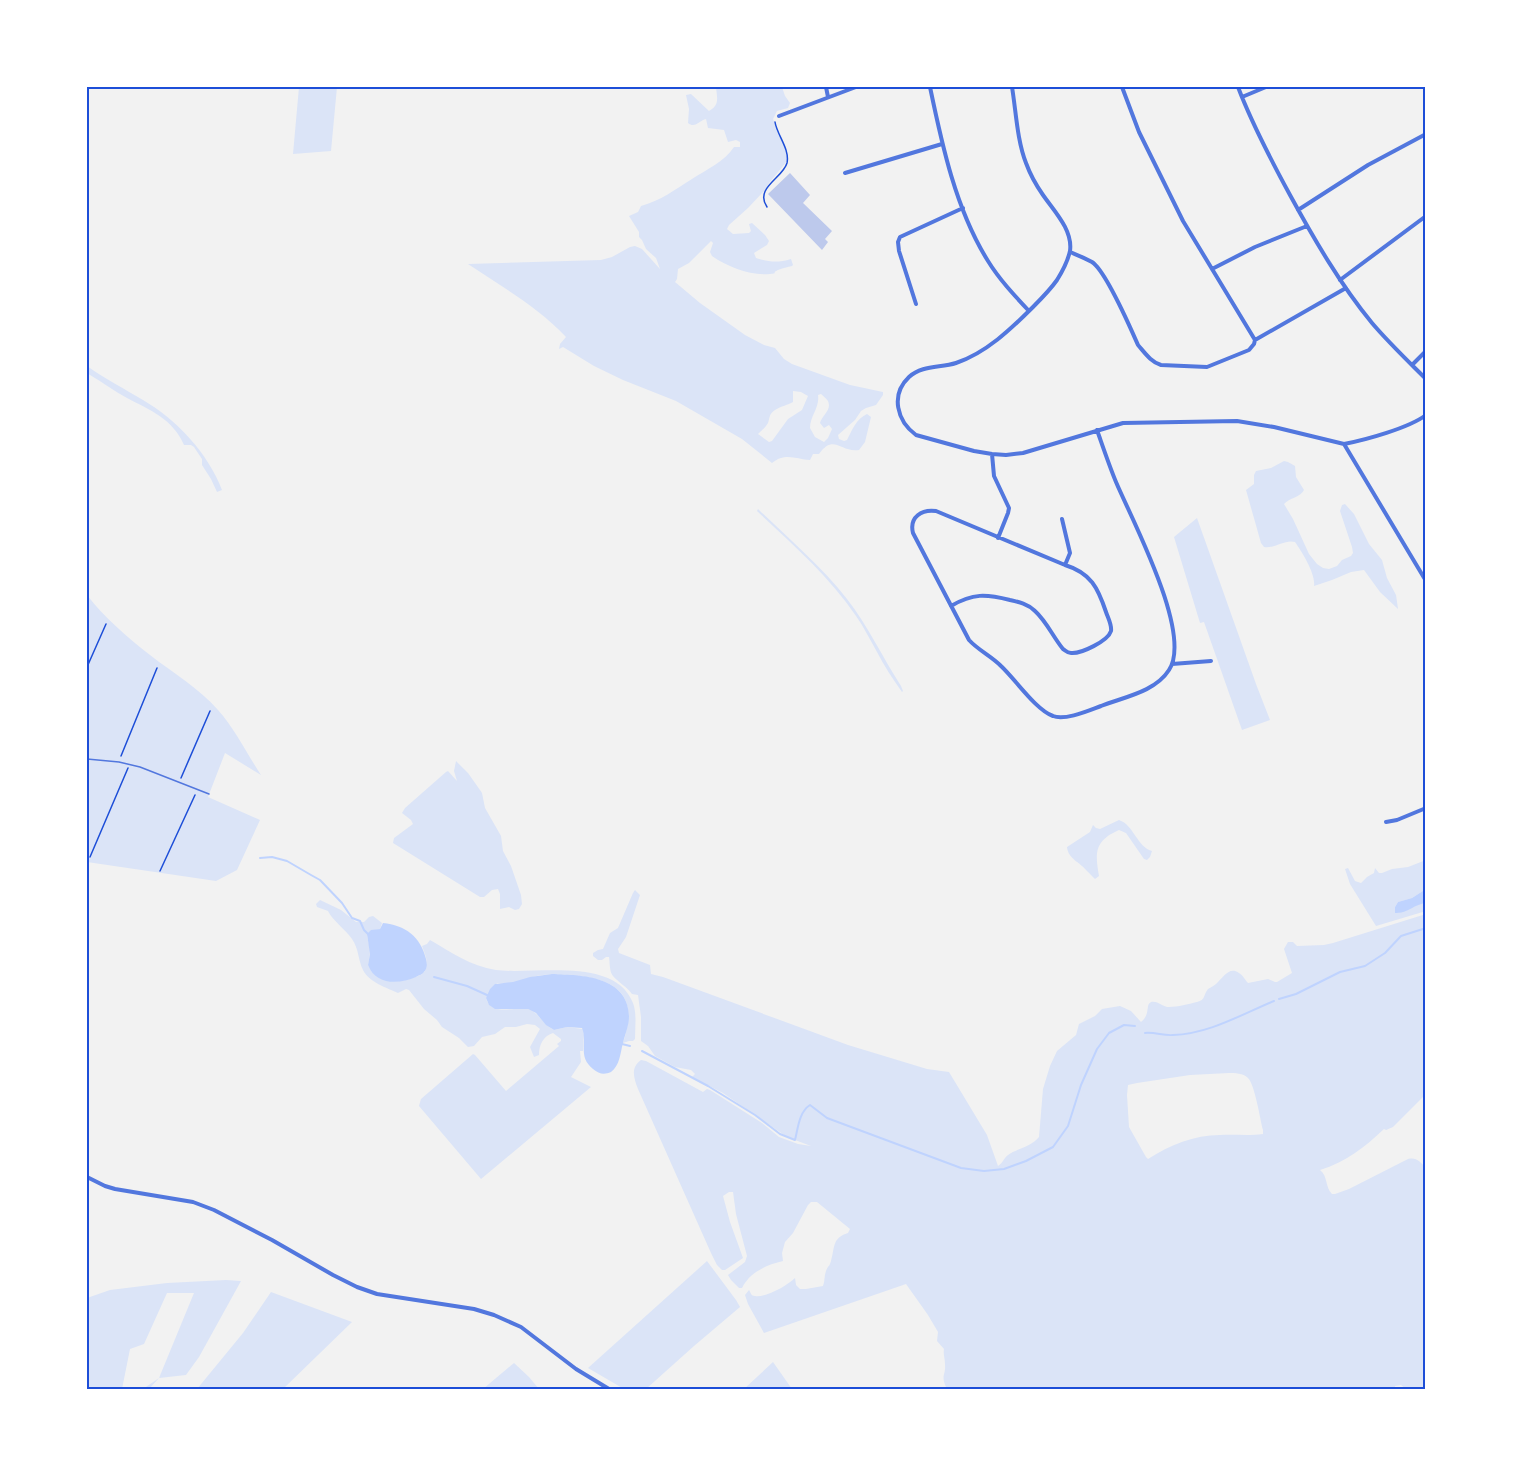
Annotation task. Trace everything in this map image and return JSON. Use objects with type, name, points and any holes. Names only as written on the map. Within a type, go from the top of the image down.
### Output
[{"type":"street","points":[[826,87],[828,97]]},
{"type":"street","points":[[777,117],[856,87]]},
{"type":"street","points":[[930,87],[942,144],[963,208],[987,260],[999,278],[1029,311]]},
{"type":"street","points":[[1012,87],[1025,161],[1033,179],[1067,232],[1070,252],[1056,282],[1029,311],[993,343],[957,362],[928,368],[913,374],[902,386],[898,394],[898,411],[905,424],[916,435],[992,454],[1023,453],[1124,423],[1237,421],[1274,427],[1344,444],[1413,424],[1426,415]]},
{"type":"street","points":[[1122,87],[1139,132],[1183,221],[1255,340]]},
{"type":"street","points":[[1238,87],[1298,210],[1340,279],[1371,321],[1426,380]]},
{"type":"street","points":[[1242,97],[1266,87]]},
{"type":"street","points":[[1298,210],[1368,165],[1426,134]]},
{"type":"street","points":[[845,173],[942,144]]},
{"type":"street","points":[[916,304],[899,250],[900,237],[963,208]]},
{"type":"street","points":[[1340,279],[1426,216]]},
{"type":"street","points":[[1212,269],[1255,247],[1307,226]]},
{"type":"street","points":[[1070,252],[1092,262],[1097,267],[1138,345],[1155,363],[1161,365],[1207,367],[1249,350],[1255,340],[1346,288]]},
{"type":"street","points":[[1412,365],[1426,351]]},
{"type":"street","points":[[951,606],[964,599],[981,595],[991,595],[1026,605],[1037,613],[1063,649],[1072,653],[1106,639],[1111,630],[1111,624],[1093,583],[1089,577],[1076,568],[936,511],[923,511],[915,518],[913,533],[964,632],[972,644],[1000,665],[1040,707],[1053,717],[1075,715],[1143,691],[1162,679],[1175,655],[1173,628],[1162,589],[1143,538],[1114,478],[1097,430]]},
{"type":"street","points":[[1344,444],[1426,581]]},
{"type":"street","points":[[992,454],[994,476],[1009,508],[998,538]]},
{"type":"street","points":[[1062,519],[1071,553],[1065,565]]},
{"type":"street","points":[[1172,664],[1211,661]]},
{"type":"street","points":[[1386,822],[1426,808]]},
{"type":"street","points":[[87,1177],[115,1189],[171,1197],[214,1210],[333,1275],[377,1294],[494,1315],[521,1327],[576,1369],[609,1389]]},
{"type":"lane","points":[[87,759],[119,762],[157,773],[209,794]]},
{"type":"path","points":[[767,207],[764,202],[764,193],[787,164],[787,153],[776,127],[777,117]]},
{"type":"path","points":[[87,667],[106,624]]},
{"type":"path","points":[[119,762],[157,668]]},
{"type":"path","points":[[179,782],[210,711]]},
{"type":"path","points":[[90,857],[129,765]]},
{"type":"path","points":[[160,871],[198,789]]},
{"type":"shaded area","points":[[299,87],[337,87],[331,151],[293,154]]},
{"type":"shaded area","points":[[716,87],[782,87],[790,103],[788,108],[777,111],[773,119],[787,152],[787,161],[766,189],[727,229],[733,234],[749,233],[751,231],[749,224],[752,223],[769,241],[767,245],[754,253],[756,258],[773,262],[791,259],[793,265],[770,274],[755,274],[740,270],[712,256],[710,252],[713,243],[711,241],[689,263],[678,269],[675,282],[745,335],[775,348],[784,359],[792,364],[850,385],[883,392],[876,405],[861,411],[855,420],[838,435],[839,439],[847,440],[857,422],[867,414],[871,417],[865,442],[859,450],[834,444],[824,448],[819,454],[813,454],[810,460],[786,457],[772,463],[742,439],[676,401],[623,380],[563,347],[559,349],[566,337],[555,326],[519,298],[468,264],[601,260],[635,246],[642,249],[660,269],[656,258],[646,249],[629,216],[638,212],[641,206],[668,194],[715,165],[734,147],[740,147],[740,142],[736,140],[728,142],[724,130],[708,128],[706,119],[695,125],[688,123],[689,109],[686,95],[691,94],[709,111],[716,104]],"holes":[[[793,391],[808,396],[802,410],[788,419],[769,442],[758,434],[767,424],[773,411],[793,402]],[[821,394],[829,404],[820,423],[824,428],[829,425],[832,429],[824,442],[815,437],[810,428],[818,404],[818,395]]]},
{"type":"shaded area","points":[[87,366],[168,417],[209,463],[222,490],[217,492],[194,447],[184,445],[174,428],[152,411],[87,373]]},
{"type":"shaded area","points":[[1284,461],[1295,466],[1296,477],[1304,490],[1284,504],[1309,554],[1317,564],[1329,569],[1351,556],[1352,547],[1340,511],[1342,505],[1345,504],[1354,514],[1369,544],[1382,560],[1387,578],[1396,595],[1398,609],[1380,592],[1364,570],[1351,572],[1314,586],[1311,569],[1295,542],[1264,547],[1246,490],[1254,484],[1256,471],[1271,468]]},
{"type":"shaded area","points":[[758,509],[816,564],[855,609],[901,686],[902,692],[862,625],[834,587],[757,511]]},
{"type":"shaded area","points":[[1197,518],[1270,720],[1242,730],[1204,622],[1200,623],[1174,537]]},
{"type":"shaded area","points":[[87,595],[124,634],[211,702],[230,725],[261,775],[225,753],[208,797],[260,820],[237,870],[216,881],[87,862]]},
{"type":"shaded area","points":[[456,761],[482,793],[485,808],[501,836],[503,851],[521,895],[522,904],[519,909],[509,907],[500,909],[498,889],[480,897],[393,843],[394,838],[413,824],[402,813],[405,808],[446,772],[448,771],[457,781],[454,771]]},
{"type":"shaded area","points":[[1119,820],[1128,826],[1147,849],[1152,851],[1150,857],[1147,860],[1144,859],[1126,833],[1119,830],[1105,839],[1098,849],[1099,876],[1095,879],[1072,857],[1067,847],[1090,832],[1093,825],[1100,829]]},
{"type":"shaded area","points":[[1426,860],[1426,889],[1412,898],[1398,902],[1395,907],[1396,913],[1399,913],[1426,903],[1426,911],[1376,926],[1350,884],[1345,869],[1348,868],[1355,881],[1361,883],[1374,873],[1375,868],[1382,873]]},
{"type":"shaded area","points":[[635,890],[640,895],[626,937],[618,949],[619,953],[650,965],[651,974],[848,1045],[927,1069],[949,1072],[987,1135],[998,1166],[1008,1155],[1039,1137],[1043,1089],[1057,1051],[1076,1035],[1079,1024],[1095,1016],[1102,1009],[1120,1006],[1131,1011],[1141,1022],[1146,1016],[1149,1003],[1156,1002],[1169,1007],[1200,1001],[1208,989],[1232,971],[1240,974],[1248,983],[1268,979],[1277,982],[1292,973],[1284,949],[1288,942],[1293,942],[1297,946],[1324,945],[1426,914],[1426,1094],[1393,1127],[1384,1129],[1347,1158],[1320,1170],[1330,1191],[1335,1194],[1408,1159],[1416,1159],[1426,1168],[1426,1389],[1406,1389],[1401,1385],[1395,1386],[1395,1389],[947,1389],[944,1378],[944,1349],[937,1341],[938,1332],[906,1284],[764,1333],[748,1304],[745,1295],[749,1290],[754,1296],[765,1295],[795,1278],[796,1285],[800,1289],[823,1286],[835,1244],[850,1229],[817,1202],[811,1202],[793,1233],[785,1242],[782,1253],[783,1261],[759,1270],[745,1282],[742,1288],[739,1288],[728,1275],[745,1262],[747,1256],[733,1192],[729,1192],[723,1196],[743,1258],[725,1270],[717,1265],[638,1089],[635,1081],[635,1066],[641,1060],[646,1061],[703,1092],[710,1090],[762,1123],[779,1137],[811,1146],[787,1137],[723,1093],[692,1077],[695,1074],[691,1070],[675,1067],[655,1056],[641,1041],[638,995],[632,994],[613,976],[609,957],[598,960],[593,956],[593,953],[603,949],[610,933],[618,928]],"holes":[[[1231,1073],[1244,1075],[1251,1082],[1263,1134],[1210,1135],[1174,1145],[1148,1159],[1129,1127],[1128,1085],[1190,1075]]]},
{"type":"shaded area","points":[[320,900],[341,910],[356,922],[364,922],[373,916],[382,923],[380,929],[368,933],[370,950],[368,965],[376,976],[382,979],[402,981],[423,973],[427,963],[422,946],[430,940],[469,962],[496,970],[592,973],[624,988],[634,1007],[635,1039],[623,1043],[627,1029],[628,1007],[618,990],[610,984],[585,977],[559,974],[511,983],[497,983],[486,998],[493,1007],[504,1010],[528,1009],[554,1030],[567,1027],[583,1029],[581,1062],[571,1077],[591,1087],[481,1179],[419,1106],[421,1099],[473,1054],[506,1091],[559,1046],[557,1044],[561,1039],[553,1033],[547,1036],[541,1044],[539,1055],[534,1057],[530,1047],[540,1029],[535,1025],[527,1024],[505,1027],[495,1034],[482,1037],[474,1046],[468,1047],[442,1027],[409,990],[398,993],[369,978],[363,970],[352,939],[328,911],[317,907],[316,904]]},
{"type":"shaded area","points":[[707,1261],[740,1307],[646,1389],[624,1389],[588,1368]]},
{"type":"shaded area","points":[[241,1281],[199,1357],[186,1375],[159,1378],[194,1293],[167,1293],[144,1344],[130,1349],[122,1389],[87,1389],[87,1298],[110,1290],[167,1283]]},
{"type":"shaded area","points":[[271,1292],[352,1322],[283,1389],[197,1389],[243,1333]]},
{"type":"shaded area","points":[[773,1362],[792,1389],[744,1389]]},
{"type":"shaded area","points":[[514,1363],[539,1389],[483,1389]]},
{"type":"shaded area","points":[[159,1378],[149,1389],[143,1389]]},
{"type":"water","points":[[1426,889],[1426,903],[1395,913],[1398,902],[1412,898]]},
{"type":"water","points":[[383,923],[405,929],[416,938],[424,951],[427,962],[422,974],[403,981],[389,982],[382,980],[372,972],[368,965],[370,954],[367,934],[371,930],[380,929]]},
{"type":"water","points":[[552,974],[577,975],[601,980],[612,985],[621,993],[627,1003],[629,1020],[619,1059],[611,1072],[599,1073],[588,1064],[584,1054],[582,1028],[567,1027],[554,1030],[546,1025],[536,1013],[528,1009],[495,1009],[489,1005],[486,998],[495,984]]},
{"type":"building","points":[[790,173],[810,195],[803,203],[832,231],[825,239],[828,242],[822,250],[768,194]]},
{"type":"waterway","points":[[260,858],[272,857],[287,861],[320,880],[342,903],[352,918],[360,921],[369,935]]},
{"type":"waterway","points":[[1279,999],[1296,994],[1340,972],[1365,966],[1385,953],[1401,936],[1426,928]]},
{"type":"waterway","points":[[434,977],[467,986],[487,995]]},
{"type":"waterway","points":[[1145,1033],[1170,1035],[1199,1031],[1274,1001]]},
{"type":"waterway","points":[[642,1051],[708,1086],[755,1115],[780,1134],[795,1140],[801,1116],[810,1105],[827,1118],[961,1168],[984,1171],[1004,1169],[1053,1147],[1068,1126],[1081,1085],[1097,1049],[1109,1033],[1124,1025],[1135,1026]]},
{"type":"waterway","points":[[622,1044],[630,1046]]}]
